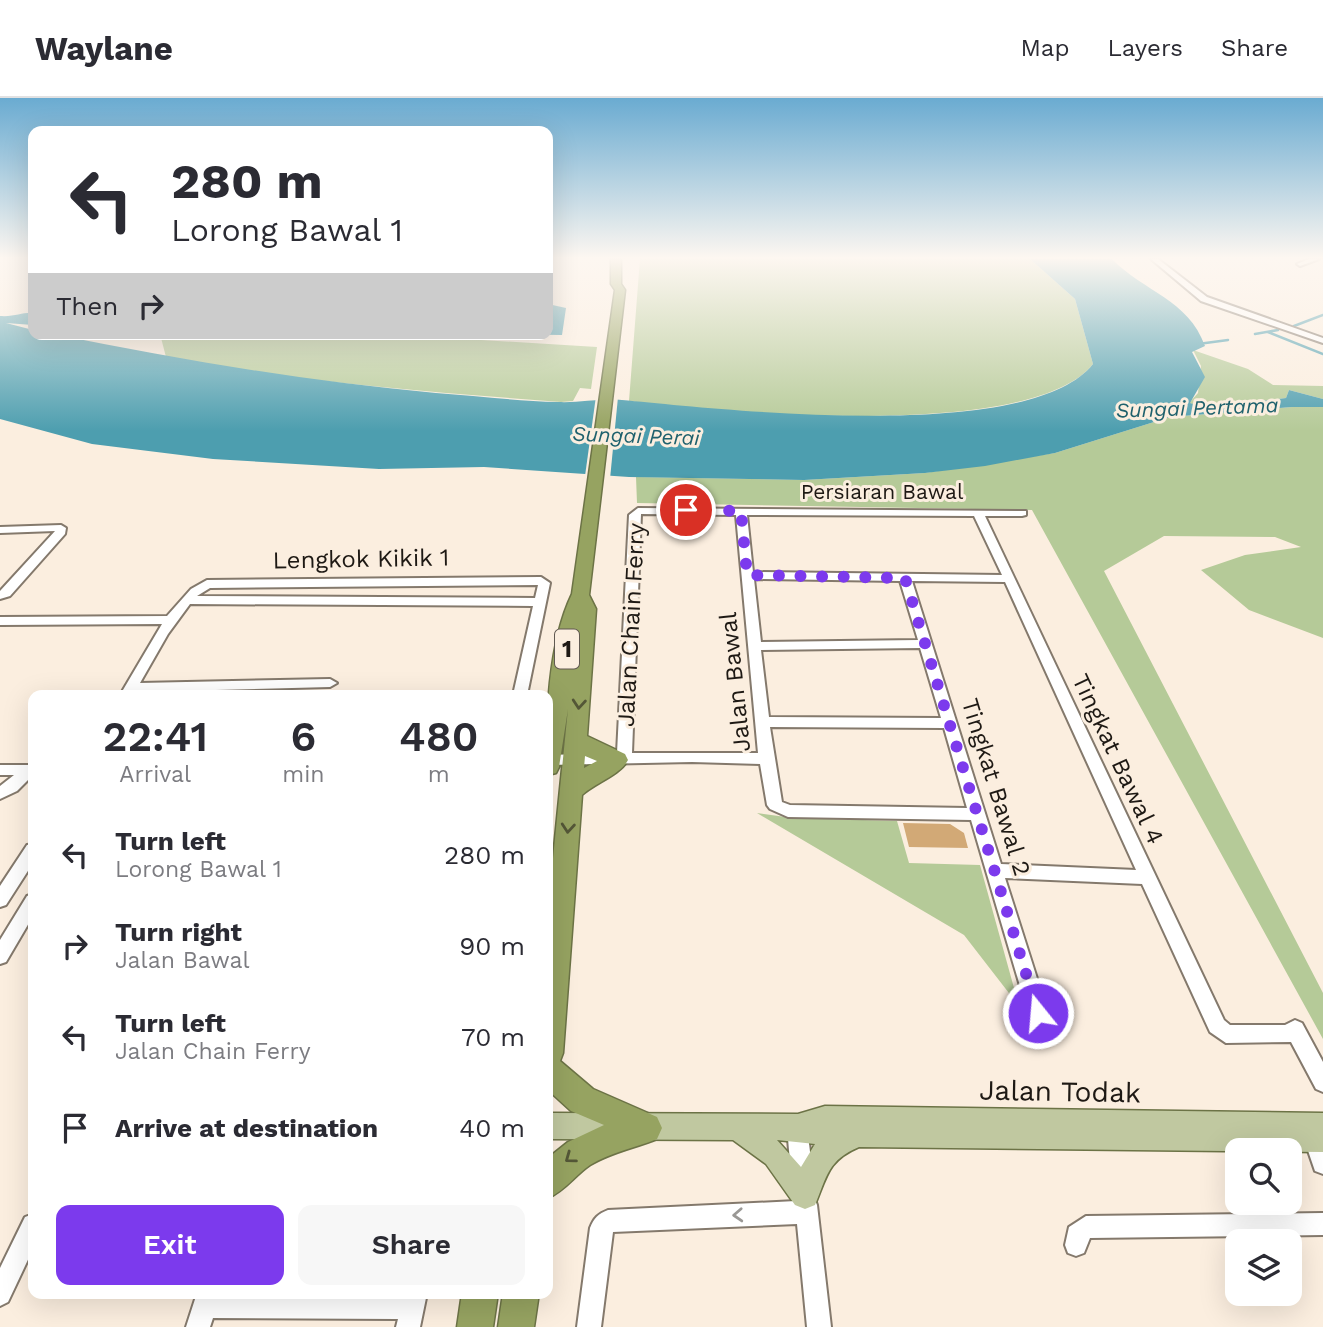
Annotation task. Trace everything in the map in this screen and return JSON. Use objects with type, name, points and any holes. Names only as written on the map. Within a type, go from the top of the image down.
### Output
[{"type":"highway","name":"Jalan Chain Ferry","points":[[553,728],[573,611],[581,594],[617,316]]},
{"type":"highway","name":"Jalan Chain Ferry","points":[[553,998],[587,609],[581,594]]},
{"type":"highway","points":[[575,750],[592,750],[621,760]]},
{"type":"highway","points":[[572,791],[587,777],[621,760]]},
{"type":"highway","points":[[553,1075],[582,1100],[646,1128]]},
{"type":"highway","points":[[553,1175],[560,1165],[578,1152],[601,1141],[646,1128]]},
{"type":"highway","points":[[475,1327],[479,1299]]},
{"type":"highway","points":[[516,1327],[520,1299]]},
{"type":"main road","name":"Jalan Todak","points":[[797,1127],[825,1119],[1321,1142]]},
{"type":"main road","name":"Jalan Todak","points":[[553,1125],[646,1128],[797,1127],[826,1133],[860,1134],[1321,1142]]},
{"type":"main road","points":[[736,1126],[775,1155],[806,1203]]},
{"type":"main road","points":[[806,1203],[809,1176],[825,1151],[837,1142],[860,1134]]},
{"type":"street","points":[[1253,316],[1323,341]]},
{"type":"street","name":"Jalan Chain Ferry","points":[[621,760],[634,515],[645,510],[741,511]]},
{"type":"street","name":"Persiaran Bawal","points":[[741,511],[1022,513]]},
{"type":"street","name":"Jalan Bawal","points":[[741,511],[766,759],[775,805],[788,811],[977,814]]},
{"type":"street","name":"Tingkat Bawal 4","points":[[978,512],[1217,1026],[1226,1034],[1288,1034],[1295,1029],[1323,1082]]},
{"type":"street","points":[[0,530],[61,528],[61,532],[6,593],[0,595]]},
{"type":"street","points":[[747,575],[1007,579]]},
{"type":"street","name":"Tingkat Bawal 2","points":[[905,578],[1038,1013]]},
{"type":"street","name":"Lengkok Kikik 1","points":[[130,690],[172,620],[188,600],[207,584],[544,583],[540,602],[188,600]]},
{"type":"street","points":[[521,690],[540,602]]},
{"type":"street","points":[[0,621],[172,620]]},
{"type":"street","points":[[754,646],[925,644]]},
{"type":"street","points":[[178,690],[324,687]]},
{"type":"street","points":[[762,722],[949,723]]},
{"type":"street","points":[[553,751],[575,750]]},
{"type":"street","points":[[621,760],[766,759]]},
{"type":"street","points":[[0,770],[28,770]]},
{"type":"street","points":[[0,793],[12,787],[28,772]]},
{"type":"street","points":[[0,900],[28,858]]},
{"type":"street","points":[[995,871],[1149,877]]},
{"type":"street","points":[[0,956],[28,909]]},
{"type":"street","points":[[797,1127],[820,1327]]},
{"type":"street","points":[[589,1327],[601,1228],[608,1221],[806,1203]]},
{"type":"street","points":[[1076,1245],[1077,1235],[1086,1227],[1323,1224]]},
{"type":"street","points":[[0,1294],[28,1235]]},
{"type":"street","points":[[204,1309],[412,1309]]},
{"type":"green space","points":[[636,316],[1080,316],[1093,364],[1059,388],[1008,404],[944,413],[801,415],[629,401]]},
{"type":"green space","points":[[162,340],[482,340],[597,347],[591,389],[580,388],[573,401],[561,402],[363,385],[166,357]]},
{"type":"green space","points":[[1193,350],[1248,369],[1273,385],[1323,386],[1323,399],[1289,390],[1286,398],[1205,408],[1189,403],[1198,393],[1201,366]]},
{"type":"green space","points":[[1323,407],[1323,638],[1249,610],[1201,570],[1245,555],[1301,547],[1275,537],[1164,536],[1104,571],[1323,993],[1323,1039],[1032,510],[637,503],[636,477],[804,480],[925,473],[1055,453],[1170,417]]},
{"type":"green space","points":[[757,813],[793,818],[897,821],[909,863],[980,865],[1019,1006],[964,935]]},
{"type":"water","points":[[0,316],[28,316],[28,325],[6,323],[28,329],[28,340],[83,340],[244,369],[339,382],[543,401],[614,400],[797,414],[870,416],[942,413],[1006,405],[1058,389],[1093,364],[1080,316],[1187,316],[1205,346],[1192,352],[1205,377],[1190,403],[1205,408],[1286,398],[1289,390],[1323,399],[1323,407],[1170,417],[1055,453],[985,466],[925,473],[804,480],[629,477],[484,467],[379,469],[213,459],[92,444],[0,419]]},
{"type":"water","points":[[553,316],[565,316],[562,335],[553,335]]},
{"type":"pier","points":[[596,396],[618,397],[610,479],[585,476]]},
{"type":"building","points":[[903,823],[950,824],[964,833],[968,848],[909,847]]},
{"type":"waterway","points":[[1294,326],[1319,316]]},
{"type":"waterway","points":[[1255,334],[1278,330]]},
{"type":"waterway","points":[[1268,332],[1323,354]]},
{"type":"waterway","points":[[1198,344],[1228,340]]},
{"type":"route","points":[[686,510],[741,511],[747,575],[905,578],[1038,1013]]},
{"type":"water label","name":"Sungai Pertama","points":[[1197,408]]},
{"type":"water label","name":"Sungai Perai","points":[[636,436]]}]
